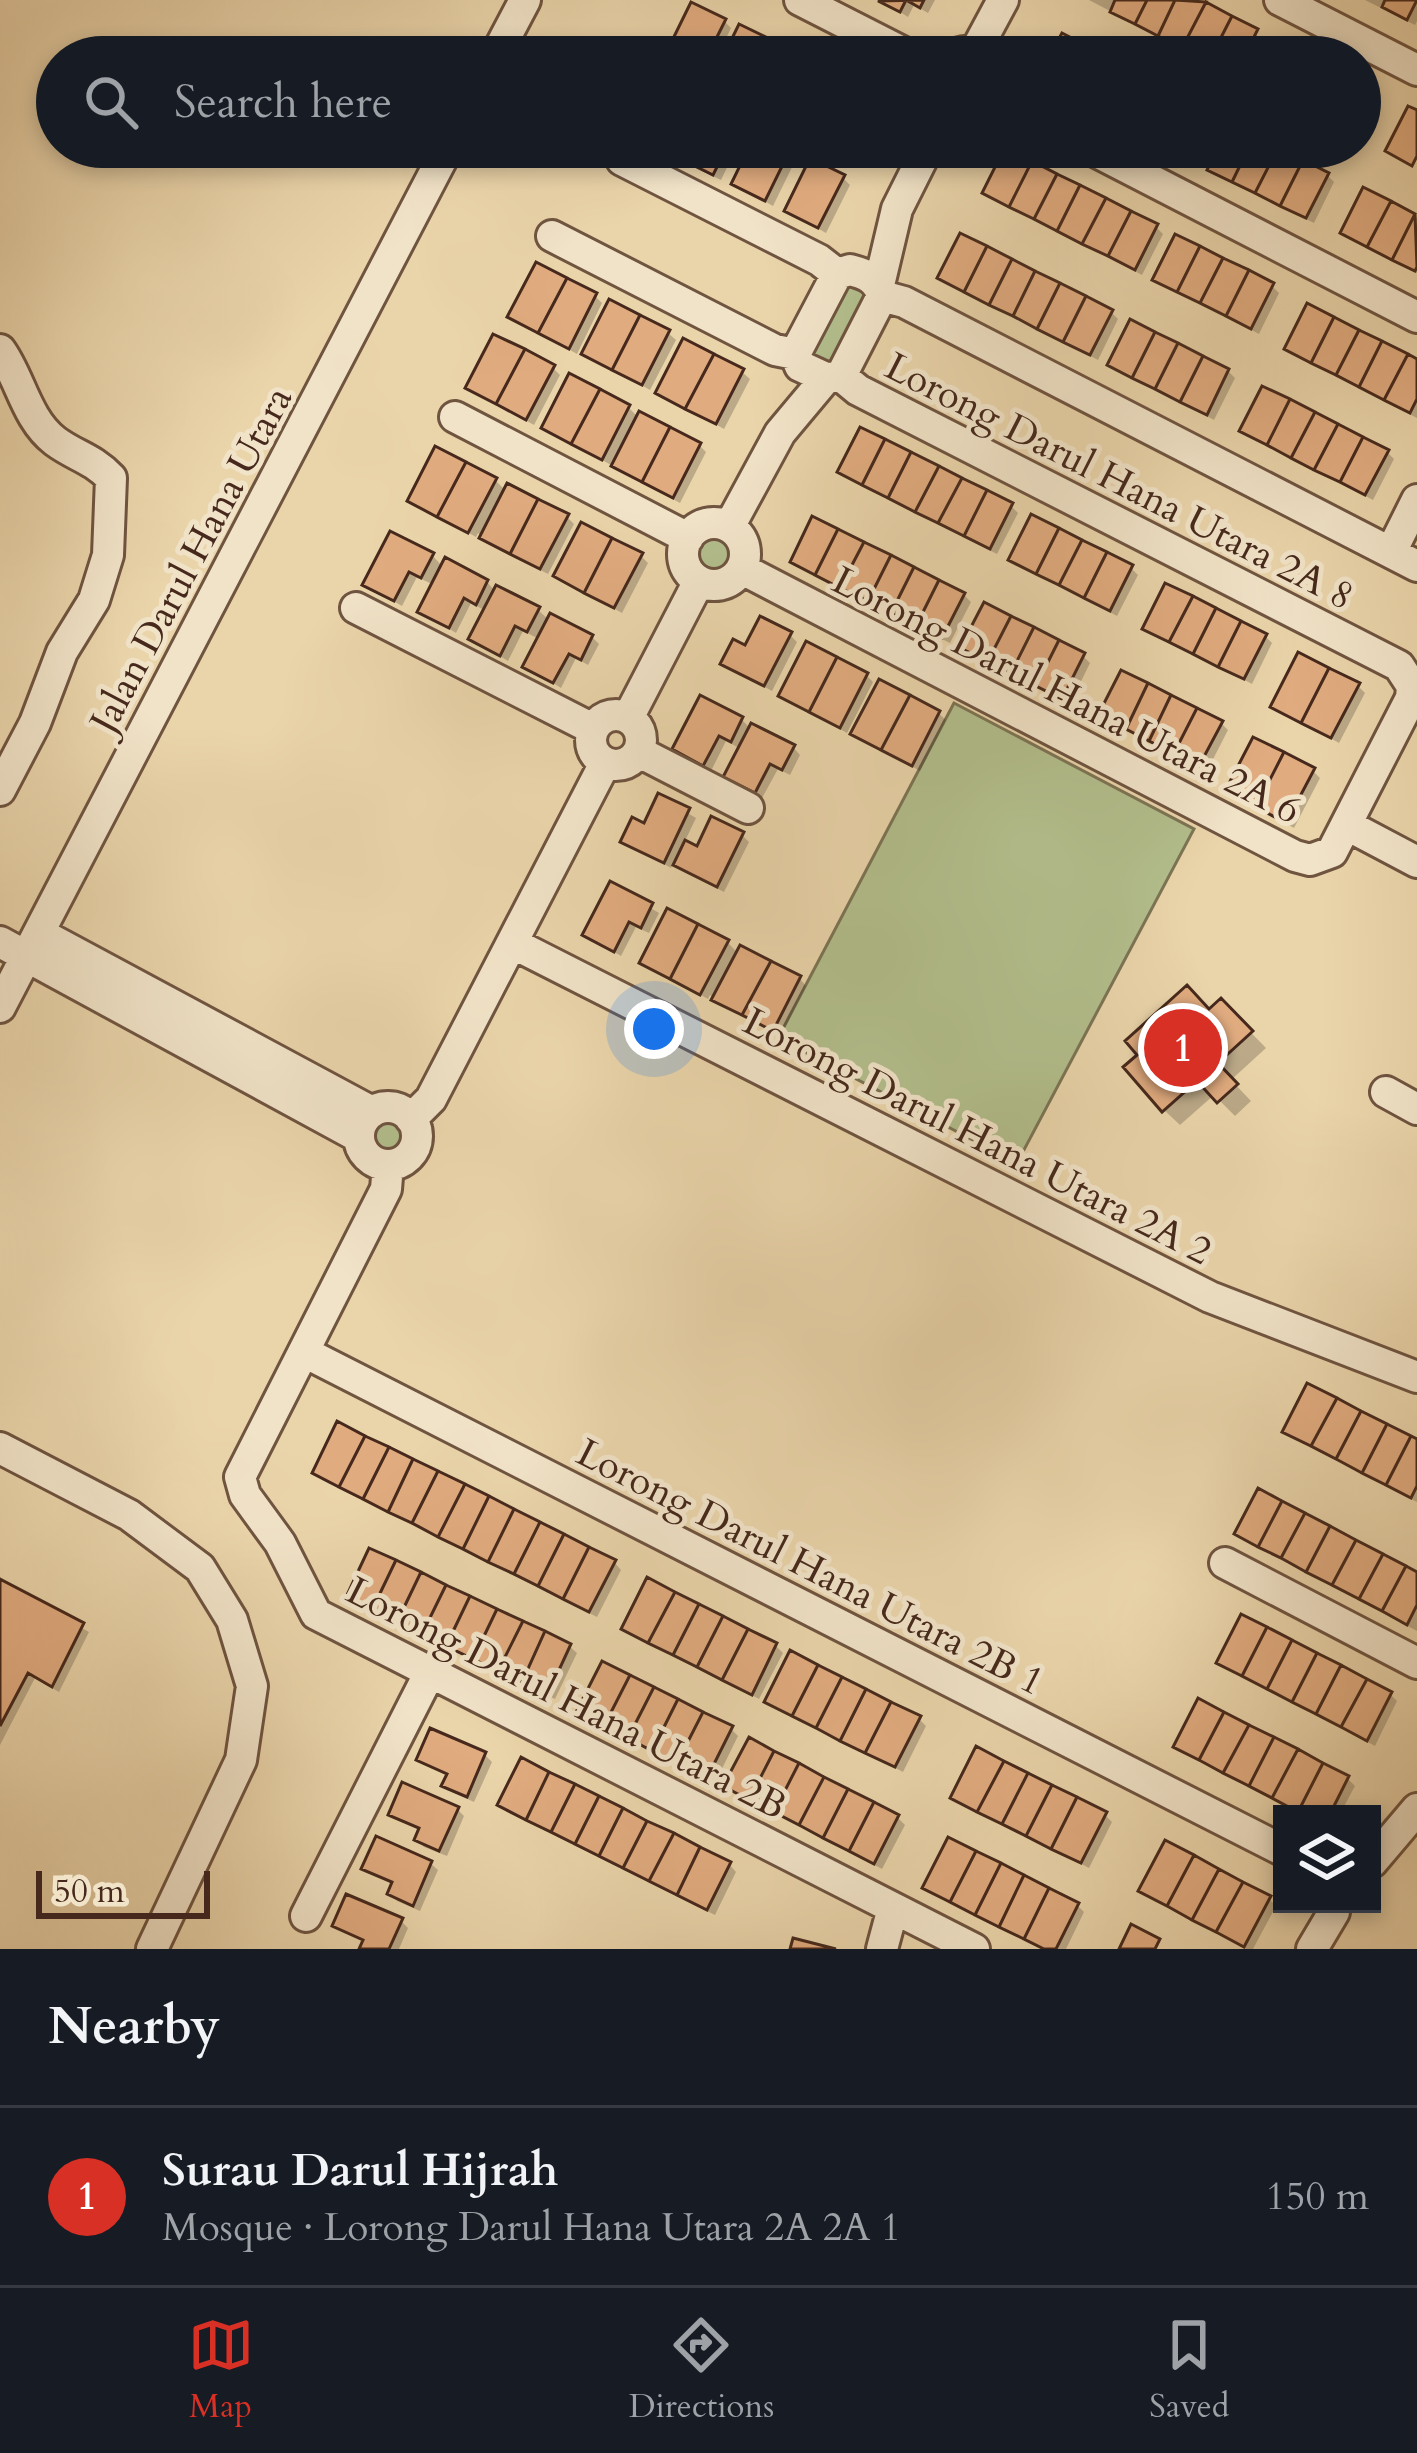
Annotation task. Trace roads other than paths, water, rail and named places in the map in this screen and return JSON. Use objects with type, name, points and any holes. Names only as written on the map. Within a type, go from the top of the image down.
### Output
[{"type":"street","points":[[506,36],[525,0]]},
{"type":"street","points":[[800,0],[871,36]]},
{"type":"street","points":[[979,36],[1003,0]]},
{"type":"street","points":[[1280,0],[1350,36]]},
{"type":"street","points":[[1381,52],[1417,70]]},
{"type":"street","name":"Jalan Darul Hana Utara","points":[[0,1007],[21,944],[437,168]]},
{"type":"street","points":[[638,168],[843,272],[865,274],[880,291],[1404,559],[1417,500]]},
{"type":"street","points":[[815,368],[843,272],[897,209],[918,168]]},
{"type":"street","points":[[1128,168],[1417,317]]},
{"type":"street","points":[[729,527],[815,368],[880,291],[897,209]]},
{"type":"street","name":"Lorong Darul Hana Utara 2A 8","points":[[553,236],[1399,666],[1412,686],[1411,698],[1346,825]]},
{"type":"street","points":[[0,350],[35,418],[55,440],[94,459],[111,478],[112,506],[108,555],[94,599],[62,652],[35,723],[0,790]]},
{"type":"street","points":[[454,417],[688,538]]},
{"type":"street","points":[[710,523],[729,527],[743,542],[742,569],[723,584],[698,581],[683,560],[688,538],[710,523]]},
{"type":"street","name":"Lorong Darul Hana Utara 2A 6","points":[[742,569],[1295,856],[1322,858],[1332,852],[1346,825]]},
{"type":"street","points":[[628,718],[698,581]]},
{"type":"street","points":[[356,608],[593,729]]},
{"type":"street","points":[[593,729],[610,716],[628,718],[641,736],[640,752],[628,763],[604,764]]},
{"type":"street","points":[[593,729],[593,751],[604,764]]},
{"type":"street","points":[[640,752],[748,808]]},
{"type":"street","points":[[411,1119],[431,1100],[604,764]]},
{"type":"street","points":[[1346,825],[1417,862]]},
{"type":"street","name":"Lorong Darul Hana Utara 2A 2","points":[[512,943],[1210,1297],[1417,1377]]},
{"type":"street","points":[[21,944],[366,1125]]},
{"type":"street","points":[[1386,1092],[1417,1108]]},
{"type":"street","points":[[391,1108],[411,1119],[417,1131],[414,1150],[388,1166],[367,1156],[366,1125],[391,1108]]},
{"type":"street","name":"Lorong Darul Hana Utara 2B","points":[[388,1166],[386,1189],[240,1478],[245,1496],[280,1544],[316,1614],[974,1949]]},
{"type":"street","name":"Lorong Darul Hana Utara 2B 1","points":[[304,1352],[1273,1845]]},
{"type":"street","points":[[0,1448],[129,1515],[200,1568],[232,1619],[252,1686],[241,1760],[152,1949]]},
{"type":"street","points":[[1225,1563],[1417,1663]]},
{"type":"street","points":[[307,1916],[430,1672]]},
{"type":"street","points":[[1381,1852],[1417,1810]]},
{"type":"street","points":[[882,1949],[893,1908]]},
{"type":"street","points":[[1312,1949],[1334,1913]]},
{"type":"place","name":"Surau Darul Hijrah","points":[[1183,1048]]}]
